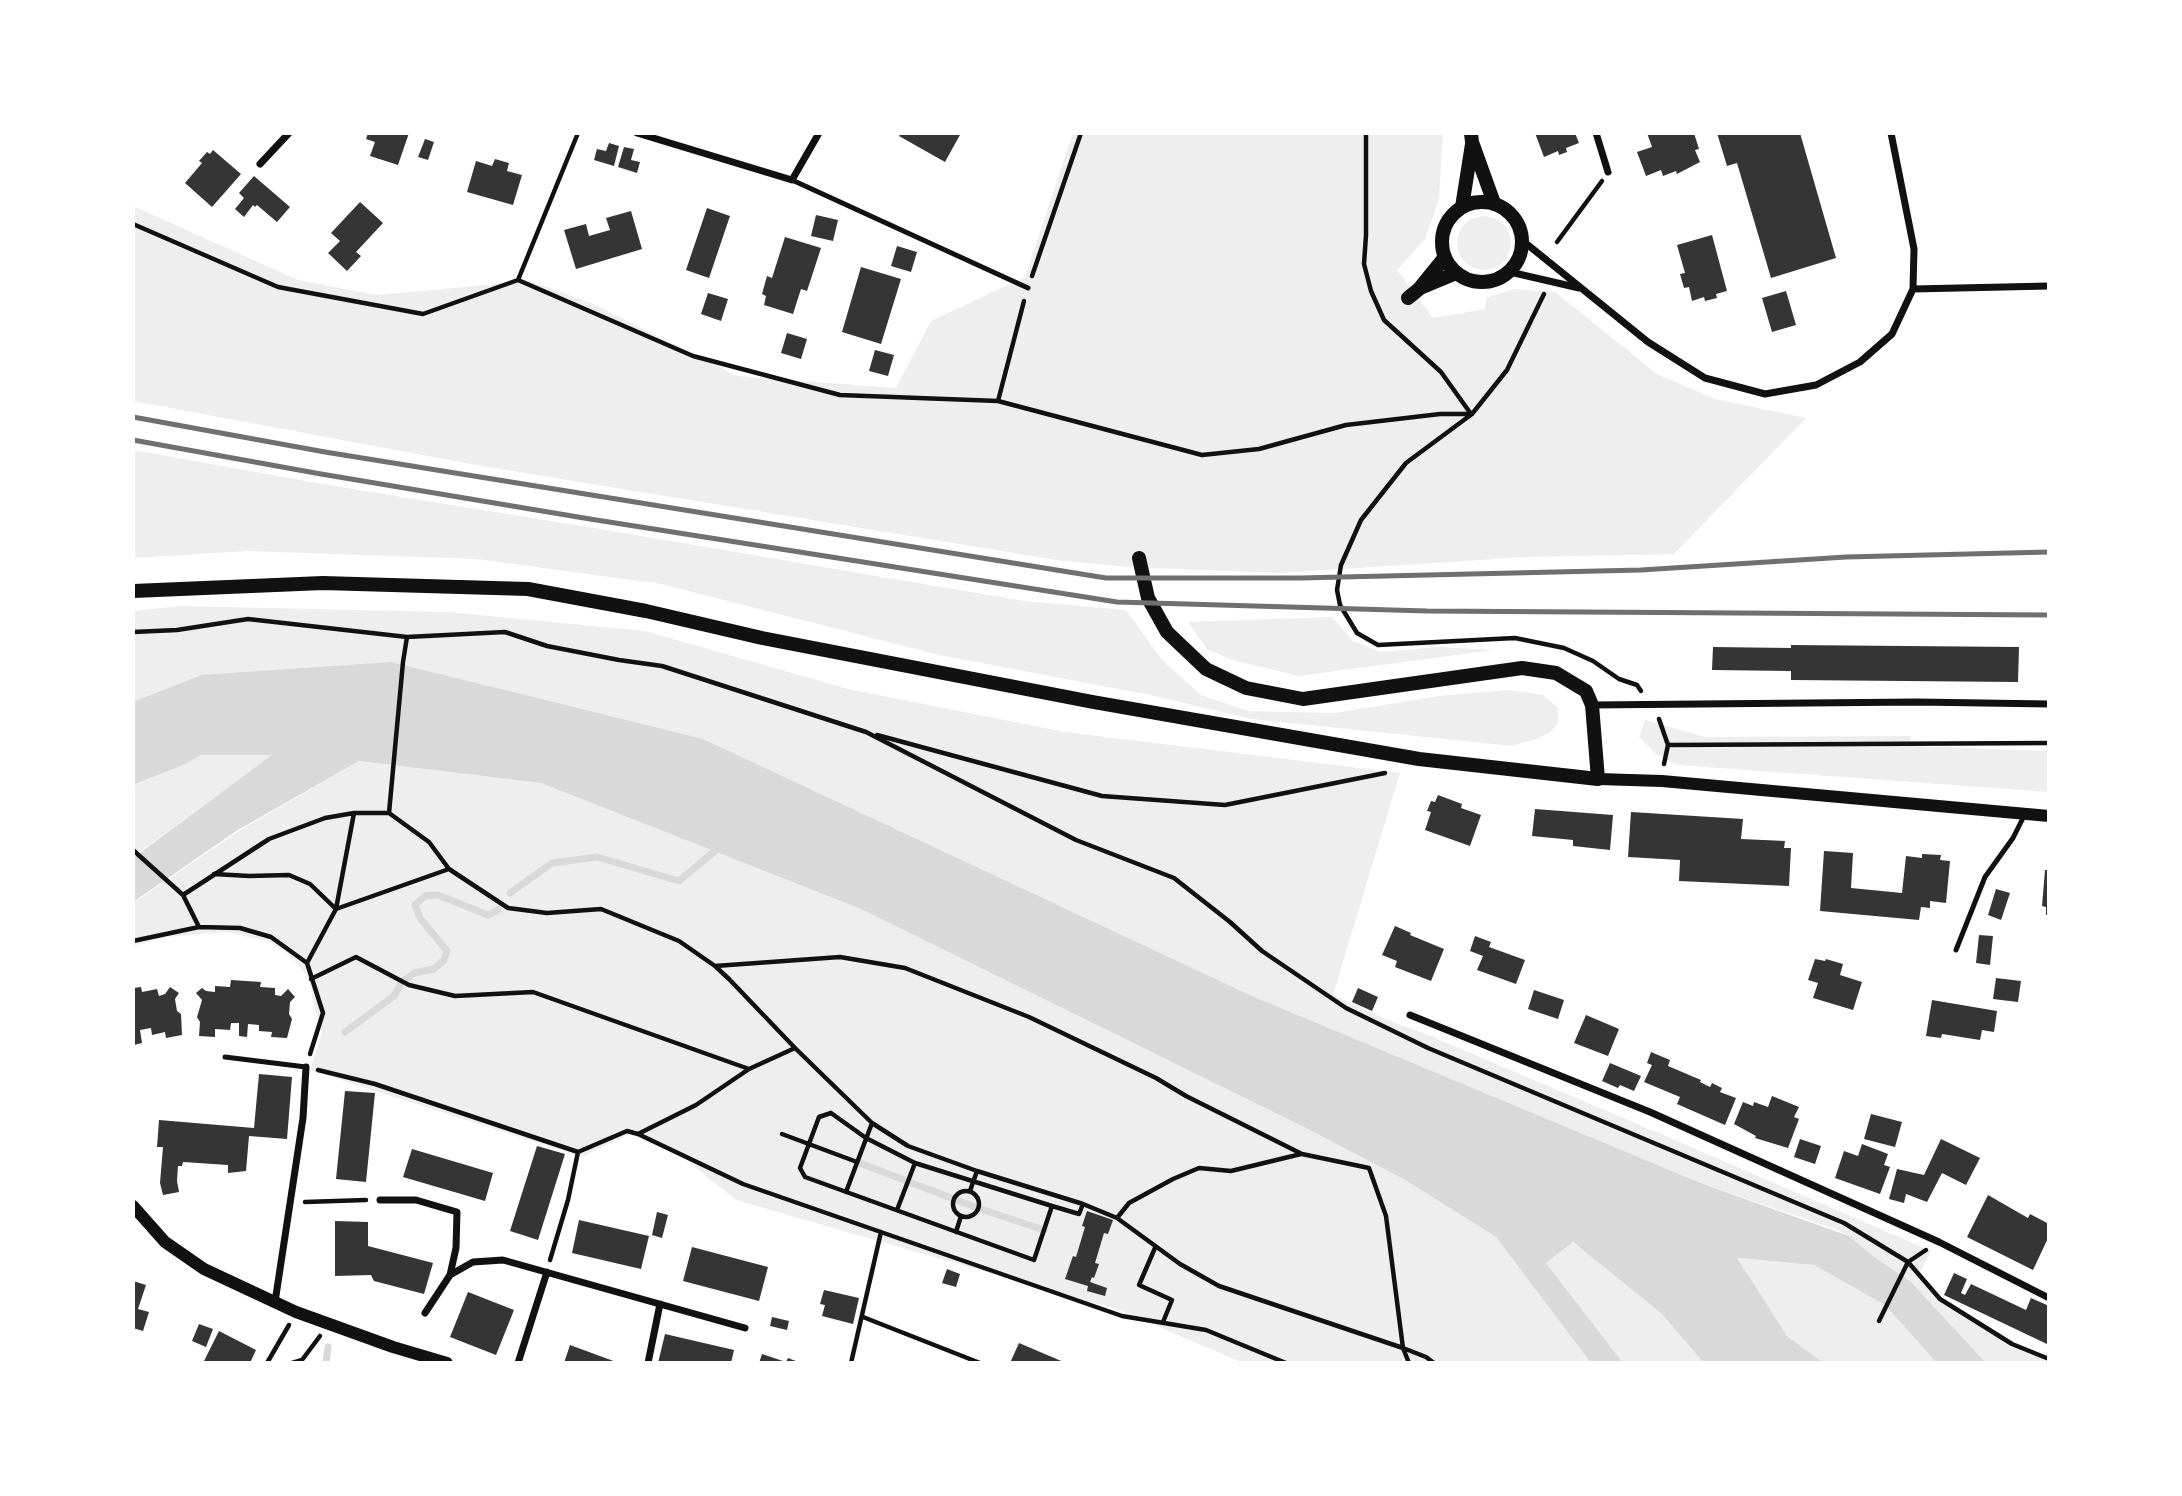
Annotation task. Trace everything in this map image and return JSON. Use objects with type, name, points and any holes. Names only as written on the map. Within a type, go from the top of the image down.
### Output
[{"type":"main road","points":[[1472,138],[1494,203]]},
{"type":"main road","points":[[1462,207],[1472,138]]},
{"type":"main road","points":[[1472,203],[1494,203],[1514,218],[1520,229],[1523,241],[1521,253],[1510,272],[1489,282],[1477,282],[1456,273],[1445,257],[1442,243],[1444,229],[1451,216],[1462,207],[1472,203]]},
{"type":"main road","points":[[1445,257],[1413,293],[1456,273]]},
{"type":"main road","points":[[133,591],[323,583],[528,589],[646,611],[775,640],[1120,706],[1419,759],[1598,779],[1592,705],[1586,691],[1556,673],[1522,668],[1303,699],[1246,688],[1206,669],[1167,632],[1149,598],[1139,558]]},
{"type":"street","points":[[260,164],[289,133]]},
{"type":"street","points":[[637,133],[792,180],[819,133]]},
{"type":"street","points":[[1596,133],[1608,172]]},
{"type":"street","points":[[1523,241],[1648,342],[1705,378],[1765,394],[1816,385],[1860,362],[1892,334],[1913,289],[1914,249],[1891,133]]},
{"type":"street","points":[[1510,272],[1583,289]]},
{"type":"street","points":[[1913,289],[2049,286]]},
{"type":"street","points":[[1592,705],[1917,702],[2049,704]]},
{"type":"street","points":[[1598,779],[1662,781],[2049,816]]},
{"type":"street","points":[[1410,1015],[1650,1112],[1939,1242],[2049,1298]]},
{"type":"street","points":[[275,1303],[303,1118],[306,1067]]},
{"type":"street","points":[[380,1200],[416,1200],[457,1212],[456,1248],[450,1275],[425,1313]]},
{"type":"street","points":[[135,1212],[165,1242],[204,1269],[296,1312],[393,1347],[447,1363]]},
{"type":"street","points":[[450,1275],[472,1262],[503,1260],[745,1328]]},
{"type":"street","points":[[518,1363],[547,1272]]},
{"type":"street","points":[[648,1363],[660,1304]]},
{"type":"lane","points":[[792,180],[1028,288]]},
{"type":"lane","points":[[1956,950],[1985,877],[2025,814]]},
{"type":"lane","points":[[225,1057],[306,1067]]},
{"type":"path","points":[[518,280],[578,133]]},
{"type":"path","points":[[998,401],[1028,288],[1082,133]]},
{"type":"path","points":[[1366,133],[1367,235],[1364,264],[1371,291],[1384,320],[1441,372],[1458,399],[1472,414]]},
{"type":"path","points":[[1558,242],[1608,172]]},
{"type":"path","points":[[133,224],[278,287],[423,314],[518,280],[693,356],[840,395],[998,401],[1202,455],[1259,449],[1346,425],[1440,414],[1472,414]]},
{"type":"path","points":[[1427,642],[1378,645],[1357,633],[1340,605],[1337,590],[1341,565],[1362,520],[1406,463],[1472,414],[1507,370],[1544,293]]},
{"type":"path","points":[[133,632],[177,630],[248,619],[407,637],[505,632],[547,646],[662,666],[866,732],[1102,796],[1225,805],[1384,773]]},
{"type":"path","points":[[389,813],[407,637]]},
{"type":"path","points":[[1648,704],[1661,722],[1668,745],[1662,781]]},
{"type":"path","points":[[866,732],[1076,840],[1174,878],[1262,951],[1346,1008],[1428,1048],[1844,1223],[1908,1262],[1940,1299],[2012,1344],[2049,1359]]},
{"type":"path","points":[[1668,745],[2049,743]]},
{"type":"path","points":[[307,963],[336,909],[354,813]]},
{"type":"path","points":[[183,895],[269,839],[325,818],[354,813],[389,813],[429,842],[449,869],[508,908],[547,913],[601,909],[679,941],[715,966],[872,1123],[908,1146],[1083,1204],[1117,1218],[1155,1248],[1219,1286],[1403,1348],[1434,1363]]},
{"type":"path","points":[[134,851],[183,895],[199,927]]},
{"type":"path","points":[[336,909],[449,869]]},
{"type":"path","points":[[214,874],[289,875],[310,884],[336,909]]},
{"type":"path","points":[[133,941],[199,927],[240,928],[271,937],[307,963],[323,1013],[306,1067],[375,1084],[578,1152],[627,1131],[638,1134],[743,1184],[1122,1316],[1206,1330],[1286,1363]]},
{"type":"path","points":[[311,979],[356,957],[409,985],[455,996],[533,992],[749,1069]]},
{"type":"path","points":[[715,966],[840,957],[905,968],[1029,1017],[1156,1077],[1186,1096],[1302,1154],[1368,1168],[1386,1216],[1403,1348],[1409,1363]]},
{"type":"path","points":[[638,1134],[696,1105],[749,1069],[795,1048]]},
{"type":"path","points":[[1052,1206],[1034,1259],[805,1177],[800,1168],[819,1116],[831,1113],[866,1138],[915,1163],[1079,1214],[1083,1204]]},
{"type":"path","points":[[846,1192],[872,1123]]},
{"type":"path","points":[[782,1134],[857,1162]]},
{"type":"path","points":[[547,1272],[568,1200],[578,1152]]},
{"type":"path","points":[[1117,1218],[1129,1203],[1199,1168],[1231,1171],[1302,1154]]},
{"type":"path","points":[[897,1210],[915,1163]]},
{"type":"path","points":[[970,1191],[977,1171]]},
{"type":"path","points":[[970,1191],[976,1195],[978,1208],[974,1214],[961,1216],[956,1212],[954,1199],[957,1194],[970,1191]]},
{"type":"path","points":[[314,1202],[380,1200]]},
{"type":"path","points":[[956,1232],[961,1216]]},
{"type":"path","points":[[851,1363],[881,1232]]},
{"type":"path","points":[[1879,1321],[1908,1262],[1939,1242]]},
{"type":"path","points":[[1155,1248],[1139,1285],[1172,1300],[1163,1323]]},
{"type":"path","points":[[267,1363],[296,1312]]},
{"type":"path","points":[[863,1317],[980,1363]]},
{"type":"path","points":[[292,1363],[302,1360],[323,1333]]},
{"type":"shaded area","points":[[1073,133],[1443,133],[1439,199],[1425,239],[1397,270],[1433,318],[1485,309],[1486,298],[1514,289],[1555,292],[1657,374],[1715,399],[1806,418],[1674,554],[1527,557],[1279,573],[1128,567],[1057,560],[476,465],[133,401],[133,206],[298,280],[376,295],[531,281],[593,304],[737,376],[896,388],[931,321],[1025,277]]},
{"type":"shaded area","points":[[1484,216],[1503,224],[1511,243],[1503,262],[1484,270],[1465,262],[1457,243],[1465,224]]},
{"type":"shaded area","points":[[133,450],[1024,601],[1126,610],[1162,660],[1201,695],[1248,711],[1335,713],[1439,696],[1509,690],[1543,695],[1558,708],[1558,723],[1550,732],[1537,739],[1512,746],[1252,719],[1150,695],[939,655],[661,584],[477,559],[247,551],[133,558]]},
{"type":"shaded area","points":[[181,606],[448,612],[645,631],[848,689],[1065,732],[1400,773],[1333,995],[1931,1251],[1920,1272],[1941,1297],[2014,1342],[2049,1357],[2049,1363],[1986,1363],[1911,1282],[1849,1236],[1835,1229],[1703,1184],[1252,996],[808,789],[201,675],[133,702],[133,611]]},
{"type":"shaded area","points":[[1332,617],[1353,641],[1380,652],[1437,647],[1493,650],[1299,676],[1232,660],[1207,649],[1188,622]]},
{"type":"shaded area","points":[[391,662],[703,739],[1252,996],[1703,1184],[1849,1236],[1911,1282],[1986,1363],[1937,1363],[1885,1305],[1814,1265],[1737,1258],[1787,1336],[1824,1363],[1704,1363],[1662,1314],[1573,1242],[1546,1263],[1623,1363],[1591,1363],[1496,1237],[1405,1180],[1306,1128],[861,909],[541,783],[359,761],[238,830],[133,902],[133,858],[272,755],[201,755],[133,785],[133,702],[201,675]]},
{"type":"shaded area","points":[[1645,720],[1705,737],[1910,736],[1911,746],[2049,751],[2049,792],[1678,765],[1656,754],[1639,737]]},
{"type":"shaded area","points":[[274,754],[133,857],[133,786],[201,755]]},
{"type":"shaded area","points":[[359,761],[541,783],[861,909],[1306,1128],[1405,1180],[1496,1237],[1591,1363],[1243,1363],[1122,1311],[736,1200],[683,1157],[632,1133],[582,1157],[310,1070],[322,1033],[313,1003],[310,979],[289,954],[268,941],[226,932],[166,937],[133,946],[133,903],[239,831]]},
{"type":"shaded area","points":[[1573,1242],[1662,1314],[1704,1363],[1623,1363],[1546,1263]]},
{"type":"shaded area","points":[[1736,1258],[1814,1265],[1885,1305],[1937,1363],[1824,1363],[1787,1336]]},
{"type":"building","points":[[368,133],[409,133],[398,165],[370,156],[375,142],[366,139]]},
{"type":"building","points":[[901,133],[961,133],[945,162],[899,136]]},
{"type":"building","points":[[1535,133],[1575,133],[1579,143],[1566,148],[1567,152],[1559,155],[1558,151],[1544,157]]},
{"type":"building","points":[[1647,133],[1694,133],[1699,149],[1695,150],[1700,162],[1677,174],[1676,171],[1663,176],[1661,170],[1646,176],[1637,152],[1652,147]]},
{"type":"building","points":[[1717,133],[1800,133],[1836,258],[1771,278],[1737,163],[1727,166]]},
{"type":"building","points":[[425,139],[434,142],[428,160],[418,157]]},
{"type":"building","points":[[609,143],[619,146],[614,166],[594,160],[597,149],[606,151]]},
{"type":"building","points":[[624,147],[634,149],[631,160],[640,162],[637,173],[618,167]]},
{"type":"building","points":[[213,150],[241,174],[212,207],[185,183],[202,163],[199,161],[207,152],[210,154]]},
{"type":"building","points":[[495,159],[509,163],[507,171],[522,175],[513,205],[467,192],[476,161],[492,166]]},
{"type":"building","points":[[254,176],[290,207],[277,222],[257,205],[253,205],[244,217],[235,209],[244,198],[239,193]]},
{"type":"building","points":[[360,202],[383,223],[356,252],[361,256],[347,271],[328,253],[340,241],[331,233]]},
{"type":"building","points":[[707,208],[730,216],[709,278],[686,270]]},
{"type":"building","points":[[631,211],[642,249],[576,269],[564,230],[586,224],[589,236],[610,230],[606,218]]},
{"type":"building","points":[[816,215],[838,220],[833,241],[811,236]]},
{"type":"building","points":[[1712,235],[1727,291],[1716,294],[1717,298],[1705,301],[1704,297],[1692,301],[1689,287],[1684,288],[1680,274],[1685,273],[1677,245]]},
{"type":"building","points":[[785,237],[821,248],[807,291],[801,289],[793,314],[764,305],[766,296],[762,294],[767,276],[772,278]]},
{"type":"building","points":[[897,246],[917,252],[911,272],[891,266]]},
{"type":"building","points":[[861,267],[901,279],[881,344],[842,332]]},
{"type":"building","points":[[1786,291],[1796,325],[1772,332],[1762,298]]},
{"type":"building","points":[[708,293],[728,299],[721,321],[701,314]]},
{"type":"building","points":[[787,333],[807,339],[801,359],[781,353]]},
{"type":"building","points":[[875,350],[894,355],[888,376],[869,371]]},
{"type":"building","points":[[1791,645],[2019,647],[2018,682],[1791,680],[1791,671],[1712,670],[1713,647],[1791,648]]},
{"type":"building","points":[[1438,795],[1481,815],[1470,846],[1425,830],[1431,812],[1427,811],[1431,801],[1435,802]]},
{"type":"building","points":[[1535,809],[1613,815],[1610,850],[1573,846],[1573,840],[1532,836]]},
{"type":"building","points":[[1631,812],[1743,819],[1741,839],[1785,841],[1784,848],[1791,848],[1789,886],[1679,881],[1680,860],[1628,857]]},
{"type":"building","points":[[1824,851],[1853,853],[1851,888],[1902,893],[1906,856],[1922,858],[1922,854],[1941,855],[1940,860],[1950,861],[1946,903],[1930,901],[1930,908],[1921,907],[1919,920],[1820,911]]},
{"type":"building","points":[[2045,870],[2049,870],[2049,915],[2046,915],[2046,907],[2042,906]]},
{"type":"building","points":[[1996,889],[2010,893],[2001,920],[1988,915]]},
{"type":"building","points":[[1395,926],[1444,949],[1431,981],[1395,967],[1397,961],[1382,955]]},
{"type":"building","points":[[1979,935],[1993,936],[1990,965],[1976,963]]},
{"type":"building","points":[[1475,936],[1491,942],[1489,947],[1525,960],[1516,984],[1477,970],[1483,956],[1470,951]]},
{"type":"building","points":[[1815,959],[1843,964],[1840,975],[1862,982],[1853,1010],[1813,998],[1818,983],[1808,980]]},
{"type":"building","points":[[1996,978],[2021,981],[2018,1002],[1993,999]]},
{"type":"building","points":[[231,980],[261,982],[260,987],[275,988],[275,995],[281,996],[288,989],[295,997],[290,1002],[289,1014],[292,1019],[287,1038],[271,1037],[272,1032],[259,1031],[259,1025],[248,1024],[247,1037],[239,1036],[239,1023],[231,1023],[230,1030],[215,1029],[215,1037],[199,1036],[200,1022],[197,1017],[202,1000],[196,993],[202,988],[215,992],[215,986],[230,987]]},
{"type":"building","points":[[141,987],[142,992],[157,989],[159,996],[165,994],[170,987],[179,993],[175,999],[177,1011],[181,1014],[182,1035],[166,1038],[165,1032],[152,1035],[151,1028],[140,1030],[142,1043],[134,1045],[133,988]]},
{"type":"building","points":[[1358,988],[1378,997],[1372,1011],[1352,1002]]},
{"type":"building","points":[[1534,990],[1564,1000],[1558,1019],[1528,1009]]},
{"type":"building","points":[[1932,1000],[1997,1011],[1994,1032],[1982,1030],[1980,1040],[1942,1034],[1941,1038],[1926,1036]]},
{"type":"building","points":[[1586,1015],[1619,1029],[1608,1056],[1574,1043]]},
{"type":"building","points":[[1651,1052],[1670,1060],[1668,1066],[1701,1080],[1700,1082],[1710,1087],[1712,1083],[1722,1088],[1720,1092],[1736,1098],[1725,1125],[1677,1104],[1680,1097],[1644,1082],[1652,1065],[1647,1063]]},
{"type":"building","points":[[1610,1063],[1641,1076],[1634,1091],[1602,1081]]},
{"type":"building","points":[[259,1074],[292,1077],[287,1139],[249,1136],[246,1171],[228,1173],[228,1165],[183,1162],[182,1166],[178,1166],[179,1192],[163,1195],[160,1183],[163,1147],[157,1147],[159,1120],[254,1128]]},
{"type":"building","points":[[345,1091],[375,1093],[366,1182],[336,1179]]},
{"type":"building","points":[[1772,1096],[1799,1107],[1794,1117],[1799,1119],[1788,1148],[1755,1138],[1756,1136],[1734,1124],[1743,1102],[1753,1106],[1754,1102],[1768,1107]]},
{"type":"building","points":[[1871,1114],[1902,1122],[1895,1147],[1864,1139]]},
{"type":"building","points":[[1800,1139],[1821,1146],[1815,1164],[1794,1157]]},
{"type":"building","points":[[1941,1139],[1980,1158],[1966,1185],[1942,1173],[1927,1202],[1906,1194],[1904,1203],[1889,1199],[1897,1169],[1924,1175]]},
{"type":"building","points":[[1862,1144],[1888,1154],[1884,1165],[1890,1167],[1880,1194],[1835,1178],[1844,1151],[1858,1156]]},
{"type":"building","points":[[537,1146],[565,1154],[538,1240],[510,1231]]},
{"type":"building","points":[[412,1149],[493,1173],[485,1201],[403,1177]]},
{"type":"building","points":[[1988,1195],[2028,1218],[2030,1214],[2049,1224],[2049,1236],[2033,1270],[1967,1237]]},
{"type":"building","points":[[1087,1211],[1113,1220],[1108,1234],[1104,1233],[1095,1263],[1099,1264],[1090,1282],[1107,1288],[1105,1296],[1087,1291],[1088,1286],[1065,1279],[1073,1256],[1076,1257]]},
{"type":"building","points":[[657,1212],[668,1215],[662,1238],[652,1235]]},
{"type":"building","points":[[579,1220],[649,1236],[641,1269],[572,1253]]},
{"type":"building","points":[[335,1221],[368,1222],[368,1246],[433,1263],[424,1294],[374,1281],[371,1275],[335,1276]]},
{"type":"building","points":[[692,1247],[768,1267],[759,1301],[683,1281]]},
{"type":"building","points":[[947,1269],[960,1274],[956,1287],[942,1283]]},
{"type":"building","points":[[1954,1273],[1967,1279],[1961,1293],[1965,1295],[1971,1284],[2026,1310],[2031,1298],[2049,1306],[2049,1345],[1944,1295]]},
{"type":"building","points":[[133,1281],[146,1285],[138,1309],[149,1312],[143,1331],[133,1328]]},
{"type":"building","points":[[824,1290],[859,1298],[853,1324],[822,1316],[825,1305],[820,1304]]},
{"type":"building","points":[[468,1292],[514,1310],[496,1355],[450,1337]]},
{"type":"building","points":[[772,1317],[789,1321],[787,1330],[770,1326]]},
{"type":"building","points":[[199,1324],[213,1329],[206,1347],[192,1341]]},
{"type":"building","points":[[219,1331],[256,1350],[250,1363],[203,1363]]},
{"type":"building","points":[[665,1334],[734,1350],[731,1363],[658,1363]]},
{"type":"building","points":[[1019,1343],[1066,1363],[1010,1363]]},
{"type":"building","points":[[570,1345],[619,1363],[564,1363]]},
{"type":"building","points":[[762,1354],[786,1362],[788,1358],[801,1363],[759,1363]]},
{"type":"waterway","points":[[510,893],[552,863],[597,857],[679,881],[721,846]]},
{"type":"waterway","points":[[345,1032],[394,996],[402,982],[414,973],[434,969],[444,960],[447,951],[420,918],[415,905],[425,896],[438,895],[488,915],[498,910]]},
{"type":"waterway","points":[[857,1162],[1044,1230]]},
{"type":"waterway","points":[[326,1363],[328,1347]]},
{"type":"railway","points":[[133,417],[325,452],[1106,578],[1300,578],[1641,570],[1846,557],[2049,552]]},
{"type":"railway","points":[[133,440],[590,519],[1117,602],[1427,611],[2049,615]]}]
